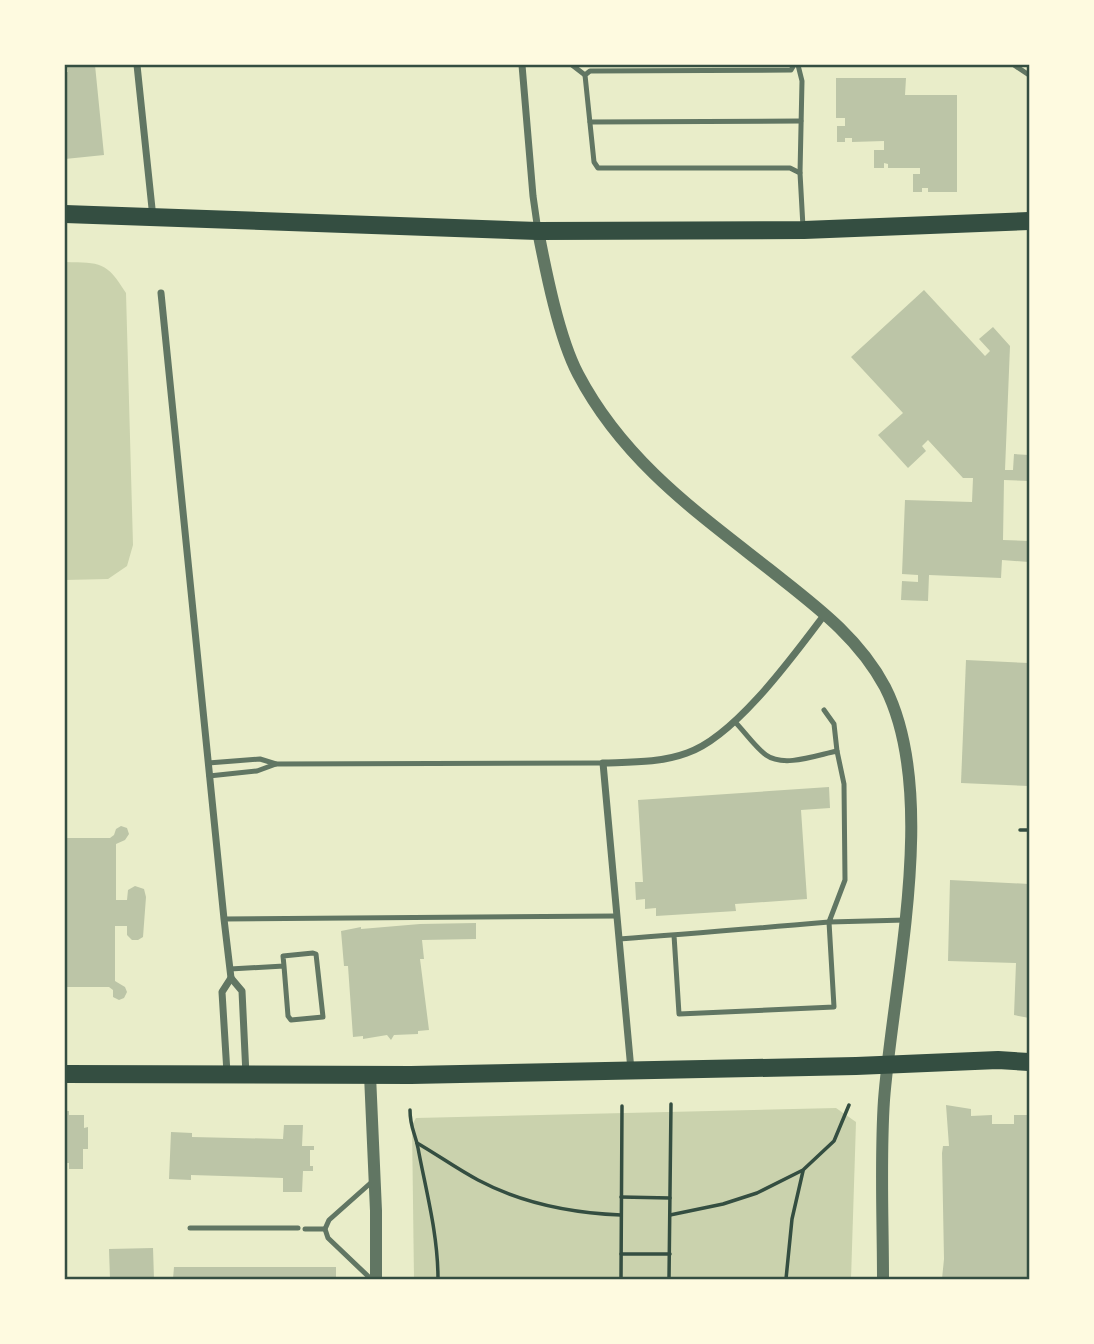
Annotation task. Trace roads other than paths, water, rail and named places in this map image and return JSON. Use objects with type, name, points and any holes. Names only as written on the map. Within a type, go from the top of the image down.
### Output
[{"type":"main road","points":[[65,214],[538,231],[804,230],[1029,221]]},
{"type":"main road","points":[[65,1074],[370,1075],[888,1065],[998,1060],[1029,1062]]},
{"type":"street","points":[[137,65],[153,218]]},
{"type":"street","points":[[522,65],[538,231],[577,373],[603,414],[633,453],[672,493],[826,614],[859,646],[885,688],[901,726],[907,768],[911,841],[906,920],[884,1101],[883,1279]]},
{"type":"street","points":[[160,293],[224,919],[231,978],[242,991],[246,1075]]},
{"type":"street","points":[[631,1070],[603,763],[660,761],[690,752],[730,727],[826,614]]},
{"type":"street","points":[[227,1076],[222,992],[231,978]]},
{"type":"street","points":[[370,1075],[374,1180],[373,1279]]},
{"type":"lane","points":[[572,65],[585,75],[594,162],[598,167],[790,168],[800,173]]},
{"type":"lane","points":[[585,75],[590,71],[791,70],[796,65],[802,81],[800,173],[804,230]]},
{"type":"lane","points":[[1014,65],[1029,75]]},
{"type":"lane","points":[[590,122],[801,121]]},
{"type":"lane","points":[[674,935],[679,1014],[834,1007],[829,922],[845,880],[844,784],[834,724],[824,710]]},
{"type":"lane","points":[[735,722],[766,755],[778,760],[837,751]]},
{"type":"lane","points":[[208,763],[260,759],[276,764],[603,763]]},
{"type":"lane","points":[[209,776],[257,771],[276,764]]},
{"type":"lane","points":[[224,919],[617,916]]},
{"type":"lane","points":[[619,939],[829,922],[906,920]]},
{"type":"lane","points":[[316,954],[323,1017],[291,1020],[288,1016],[284,965],[283,956],[316,954]]},
{"type":"lane","points":[[230,969],[284,965]]},
{"type":"lane","points":[[373,1279],[328,1238],[325,1229],[329,1220],[374,1180]]},
{"type":"lane","points":[[190,1228],[325,1229]]}]
